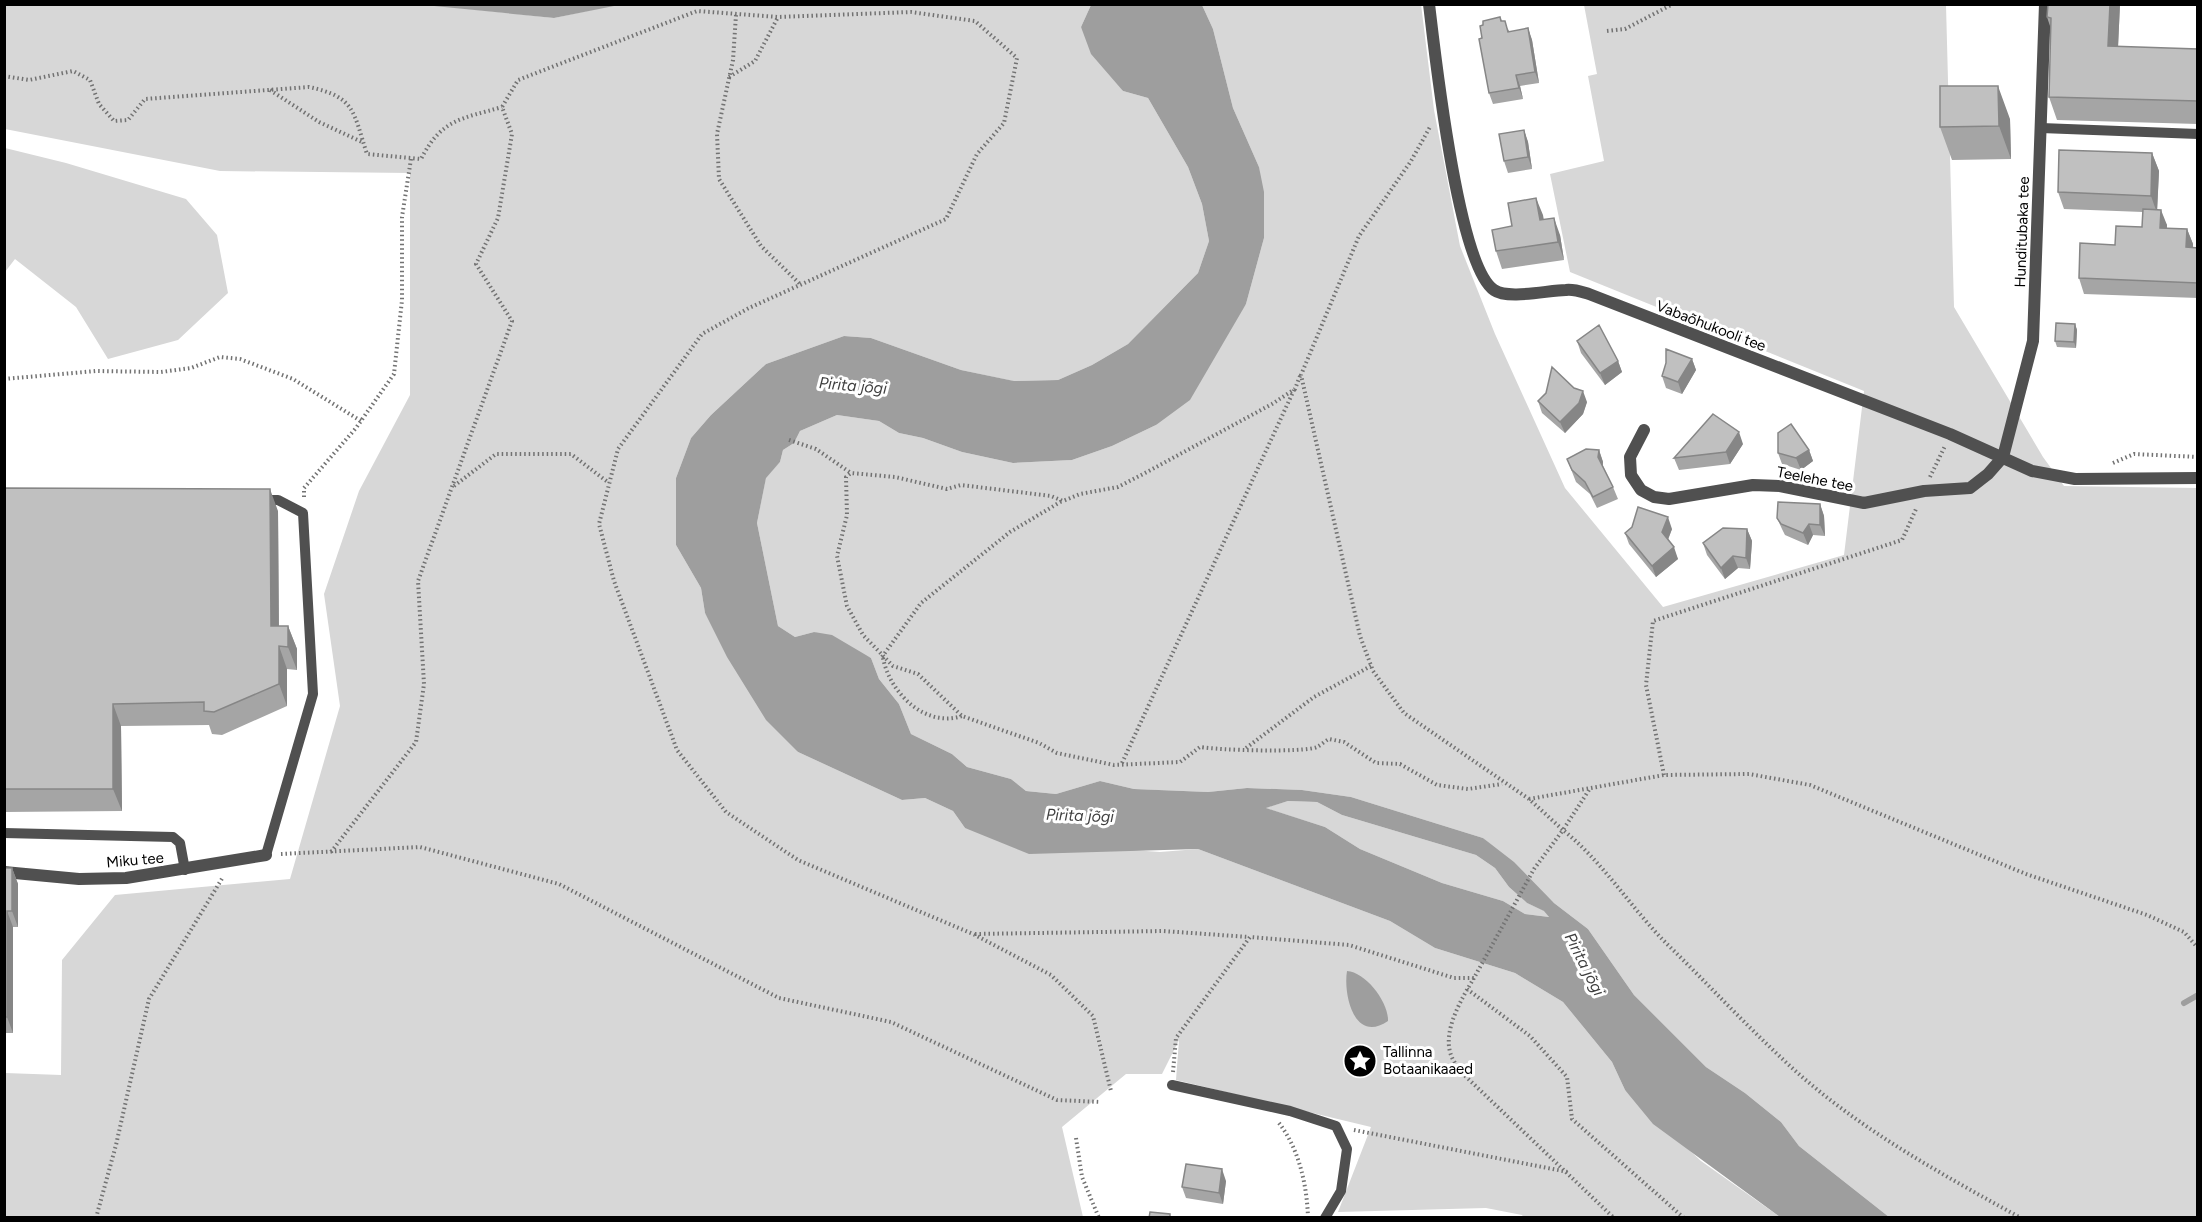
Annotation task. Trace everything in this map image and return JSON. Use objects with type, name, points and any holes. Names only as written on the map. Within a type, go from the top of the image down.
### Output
[{"type":"street","name":"Vabaõhukooli tee","points":[[1429,4],[1441,108],[1464,218],[1479,273],[1496,292],[1507,294],[1569,289],[1589,294],[1950,434],[2032,471],[2075,479],[2198,478]]},
{"type":"street","name":"Hunditubaka tee","points":[[2003,457],[2033,341],[2045,4]]},
{"type":"street","name":"Teelehe tee","points":[[1644,430],[1630,457],[1631,476],[1641,490],[1654,497],[1678,498],[1753,485],[1780,486],[1864,503],[1924,490],[1970,488],[1988,474],[2003,457]]},
{"type":"street","name":"Miku tee","points":[[4,872],[79,879],[126,878],[266,855]]},
{"type":"lane","points":[[2041,128],[2198,134]]},
{"type":"lane","points":[[242,500],[278,500],[303,513],[313,694],[266,855]]},
{"type":"lane","points":[[4,833],[173,837],[180,843],[185,858],[185,870]]},
{"type":"lane","points":[[1172,1084],[1254,1103],[1336,1126],[1347,1149],[1341,1191],[1325,1218]]},
{"type":"path","points":[[1606,31],[1625,29],[1673,4]]},
{"type":"path","points":[[4,76],[29,80],[73,70],[90,80],[99,104],[114,121],[128,120],[145,99],[309,87],[334,92],[352,107],[367,154],[421,159],[431,140],[452,121],[502,107],[518,80],[698,11],[778,17],[911,12],[975,21],[1017,58],[1004,123],[977,154],[946,219],[749,308],[702,334],[618,449],[599,524],[614,581],[677,750],[726,812],[798,860],[973,934],[1051,975],[1093,1016],[1111,1091]]},
{"type":"path","points":[[736,15],[729,77],[717,134],[719,179],[761,246],[801,285]]},
{"type":"path","points":[[729,77],[755,61],[778,17]]},
{"type":"path","points":[[270,90],[319,122],[363,142]]},
{"type":"path","points":[[331,852],[416,742],[424,684],[418,581],[512,321],[476,264],[498,218],[500,208],[512,134],[502,107]]},
{"type":"path","points":[[1122,762],[1295,389],[1359,236],[1411,161],[1441,108]]},
{"type":"path","points":[[303,513],[304,488],[361,421],[394,374],[402,300],[402,217],[411,159]]},
{"type":"path","points":[[4,379],[96,371],[161,372],[191,368],[220,357],[230,358],[293,379],[361,421]]},
{"type":"path","points":[[1301,375],[1360,636],[1371,666],[1404,713],[1529,800],[1579,843],[1642,918],[1801,1075],[1886,1139],[1954,1181],[2021,1218]]},
{"type":"path","points":[[962,716],[949,721],[910,705],[898,693],[886,673],[883,657],[921,603],[1010,532],[1063,501],[1080,494],[1118,487],[1272,404],[1295,389]]},
{"type":"path","points":[[1664,775],[1646,685],[1653,621],[1902,540],[1950,434]]},
{"type":"path","points":[[789,440],[816,449],[851,473],[896,477],[947,489],[961,484],[1051,496],[1063,501]]},
{"type":"path","points":[[452,488],[496,454],[571,454],[609,483]]},
{"type":"path","points":[[2104,465],[2134,454],[2198,457]]},
{"type":"path","points":[[851,473],[846,477],[847,515],[837,555],[847,606],[857,625],[883,657],[893,666],[918,674],[962,716],[1039,743],[1057,753],[1114,765],[1122,762],[1180,762],[1200,747],[1226,751],[1245,748],[1304,749],[1316,747],[1329,739],[1344,742],[1376,763],[1400,764],[1437,785],[1468,789],[1503,784]]},
{"type":"path","points":[[1245,748],[1314,697],[1371,666]]},
{"type":"path","points":[[1529,800],[1664,775],[1749,774],[1810,785],[2026,874],[2146,915],[2184,932],[2198,948]]},
{"type":"path","points":[[1589,789],[1563,831],[1534,869],[1467,989],[1451,1029],[1450,1054],[1461,1072],[1614,1218]]},
{"type":"path","points":[[266,855],[420,847],[559,884],[779,998],[891,1022],[1057,1100],[1101,1102]]},
{"type":"path","points":[[96,1218],[116,1145],[149,999],[233,861]]},
{"type":"path","points":[[973,934],[1163,931],[1349,945],[1454,978],[1474,978]]},
{"type":"path","points":[[1172,1084],[1176,1038],[1250,937]]},
{"type":"path","points":[[1467,989],[1530,1036],[1567,1077],[1572,1119],[1684,1218]]},
{"type":"path","points":[[1254,1103],[1273,1115],[1292,1140],[1307,1200],[1308,1218]]},
{"type":"path","points":[[1336,1126],[1568,1172]]},
{"type":"path","points":[[1076,1138],[1082,1177],[1099,1218]]},
{"type":"shaded area","points":[[5,4],[424,4],[554,18],[619,4],[1091,5],[1081,27],[1123,91],[1148,98],[1188,167],[1202,204],[1209,241],[1198,273],[1128,344],[1092,365],[1058,380],[1013,381],[961,370],[871,338],[844,336],[766,364],[711,415],[691,438],[676,478],[676,545],[701,588],[705,613],[798,752],[902,800],[925,798],[953,811],[965,828],[1118,849],[1160,852],[1198,849],[1390,921],[1435,948],[1515,973],[1563,1002],[1612,1062],[1625,1090],[1701,1161],[1780,1217],[1524,1218],[1522,1215],[1486,1208],[1338,1212],[1371,1127],[1176,1080],[1179,1040],[1162,1074],[1126,1074],[1062,1127],[1083,1217],[5,1218],[5,1073],[61,1075],[62,960],[115,895],[290,879],[340,706],[324,594],[359,491],[410,395],[410,173],[220,171],[5,129]]},
{"type":"shaded area","points":[[1421,4],[1434,110],[1460,246],[1495,334],[1565,488],[1663,607],[1844,555],[1864,391],[1570,272],[1550,174],[1604,161],[1588,76],[1597,74],[1584,5],[1946,5],[1954,307],[2043,457],[2064,486],[2197,488],[2197,1217],[1889,1217],[1799,1146],[1781,1122],[1745,1093],[1706,1067],[1634,995],[1588,929],[1554,903],[1483,838],[1351,797],[1302,790],[1247,788],[1208,792],[1134,789],[1100,781],[1056,794],[1026,791],[1011,779],[967,767],[952,754],[911,734],[899,704],[879,679],[871,658],[814,632],[795,637],[778,626],[757,523],[766,477],[780,462],[783,450],[794,443],[800,431],[837,415],[879,421],[899,433],[923,438],[962,452],[1013,463],[1072,460],[1112,446],[1156,425],[1246,304],[1264,238],[1259,167],[1233,108],[1213,29],[1202,5]]},
{"type":"shaded area","points":[[5,148],[66,163],[186,199],[217,235],[228,293],[178,340],[108,359],[76,307],[15,259],[5,272]]},
{"type":"shaded area","points":[[1288,801],[1317,802],[1342,815],[1476,855],[1495,868],[1509,887],[1527,903],[1545,911],[1549,917],[1525,914],[1503,901],[1442,883],[1360,849],[1325,827],[1265,808]]},
{"type":"water","points":[[424,5],[619,5],[554,18]]},
{"type":"water","name":"Pirita jõgi","points":[[1091,5],[1202,5],[1213,29],[1233,108],[1259,167],[1264,192],[1264,238],[1246,304],[1190,400],[1156,425],[1112,446],[1072,460],[1013,463],[962,452],[923,438],[899,433],[879,421],[837,415],[800,431],[794,443],[783,450],[780,462],[766,478],[757,523],[778,626],[795,637],[814,632],[832,635],[871,658],[879,679],[899,704],[911,734],[952,754],[967,767],[1011,779],[1026,791],[1056,794],[1100,781],[1134,789],[1208,792],[1247,788],[1302,790],[1351,797],[1483,838],[1514,862],[1554,903],[1588,929],[1634,995],[1706,1067],[1745,1093],[1781,1122],[1799,1146],[1889,1217],[1780,1217],[1653,1124],[1625,1090],[1612,1062],[1563,1002],[1515,973],[1435,948],[1390,921],[1198,849],[1029,854],[965,828],[953,811],[925,798],[902,800],[798,752],[766,720],[727,657],[705,613],[701,588],[676,545],[676,478],[691,438],[711,415],[766,364],[844,336],[871,338],[961,370],[1014,381],[1058,380],[1092,365],[1128,344],[1198,273],[1209,241],[1202,204],[1188,167],[1148,98],[1123,91],[1091,54],[1081,27]],"holes":[[[1288,801],[1317,802],[1342,815],[1476,855],[1495,868],[1509,887],[1527,903],[1544,911],[1549,917],[1525,914],[1503,901],[1442,883],[1360,849],[1325,827],[1266,808]]]},
{"type":"water","points":[[1347,971],[1362,977],[1375,990],[1385,1006],[1388,1021],[1377,1026],[1367,1026],[1359,1022],[1347,993]]},
{"type":"building","points":[[2048,4],[2110,4],[2108,46],[2198,49],[2198,101],[2049,97],[2051,18],[2047,17]]},
{"type":"building","points":[[1500,17],[1501,21],[1505,21],[1508,32],[1528,28],[1535,72],[1516,75],[1519,88],[1489,93],[1479,39],[1482,38],[1480,26],[1483,25],[1483,21]]},
{"type":"building","points":[[1940,86],[1998,86],[1999,126],[1940,127]]},
{"type":"building","points":[[1524,130],[1528,157],[1504,161],[1499,134]]},
{"type":"building","points":[[2059,150],[2152,153],[2151,196],[2058,192]]},
{"type":"building","points":[[1536,198],[1540,220],[1554,218],[1558,242],[1496,251],[1492,230],[1512,226],[1508,203]]},
{"type":"building","points":[[2143,209],[2161,210],[2160,228],[2187,229],[2186,247],[2198,248],[2198,283],[2079,278],[2080,243],[2115,245],[2116,226],[2142,227]]},
{"type":"building","points":[[2056,323],[2075,324],[2074,342],[2055,341]]},
{"type":"building","points":[[1599,325],[1618,361],[1600,373],[1577,341]]},
{"type":"building","points":[[1666,349],[1692,359],[1678,382],[1662,376],[1666,363]]},
{"type":"building","points":[[1552,367],[1574,388],[1583,391],[1579,403],[1560,422],[1538,401],[1546,393]]},
{"type":"building","points":[[1713,414],[1739,432],[1726,452],[1674,458]]},
{"type":"building","points":[[1791,424],[1809,450],[1796,458],[1778,453],[1778,433]]},
{"type":"building","points":[[1586,449],[1599,450],[1598,457],[1613,487],[1593,497],[1585,482],[1572,470],[1567,459]]},
{"type":"building","points":[[4,488],[270,489],[271,626],[288,626],[288,647],[279,646],[279,684],[214,712],[204,711],[204,702],[113,704],[113,789],[4,789]]},
{"type":"building","points":[[1778,502],[1820,504],[1820,525],[1809,524],[1803,533],[1781,524],[1777,518]]},
{"type":"building","points":[[1638,507],[1668,517],[1662,532],[1674,547],[1652,566],[1625,533],[1632,527]]},
{"type":"building","points":[[1723,528],[1747,529],[1746,558],[1733,556],[1721,568],[1703,543]]},
{"type":"building","points":[[4,868],[12,868],[12,911],[7,911],[7,1017],[4,1017]]},
{"type":"building","points":[[1186,1164],[1222,1169],[1219,1193],[1182,1187]]},
{"type":"building","points":[[1150,1212],[1170,1214],[1170,1218],[1149,1218]]},
{"type":"waterway","points":[[2184,1003],[2198,995]]},
{"type":"place","name":"Tallinna Botaanikaaed","points":[[1360,1061]]}]
